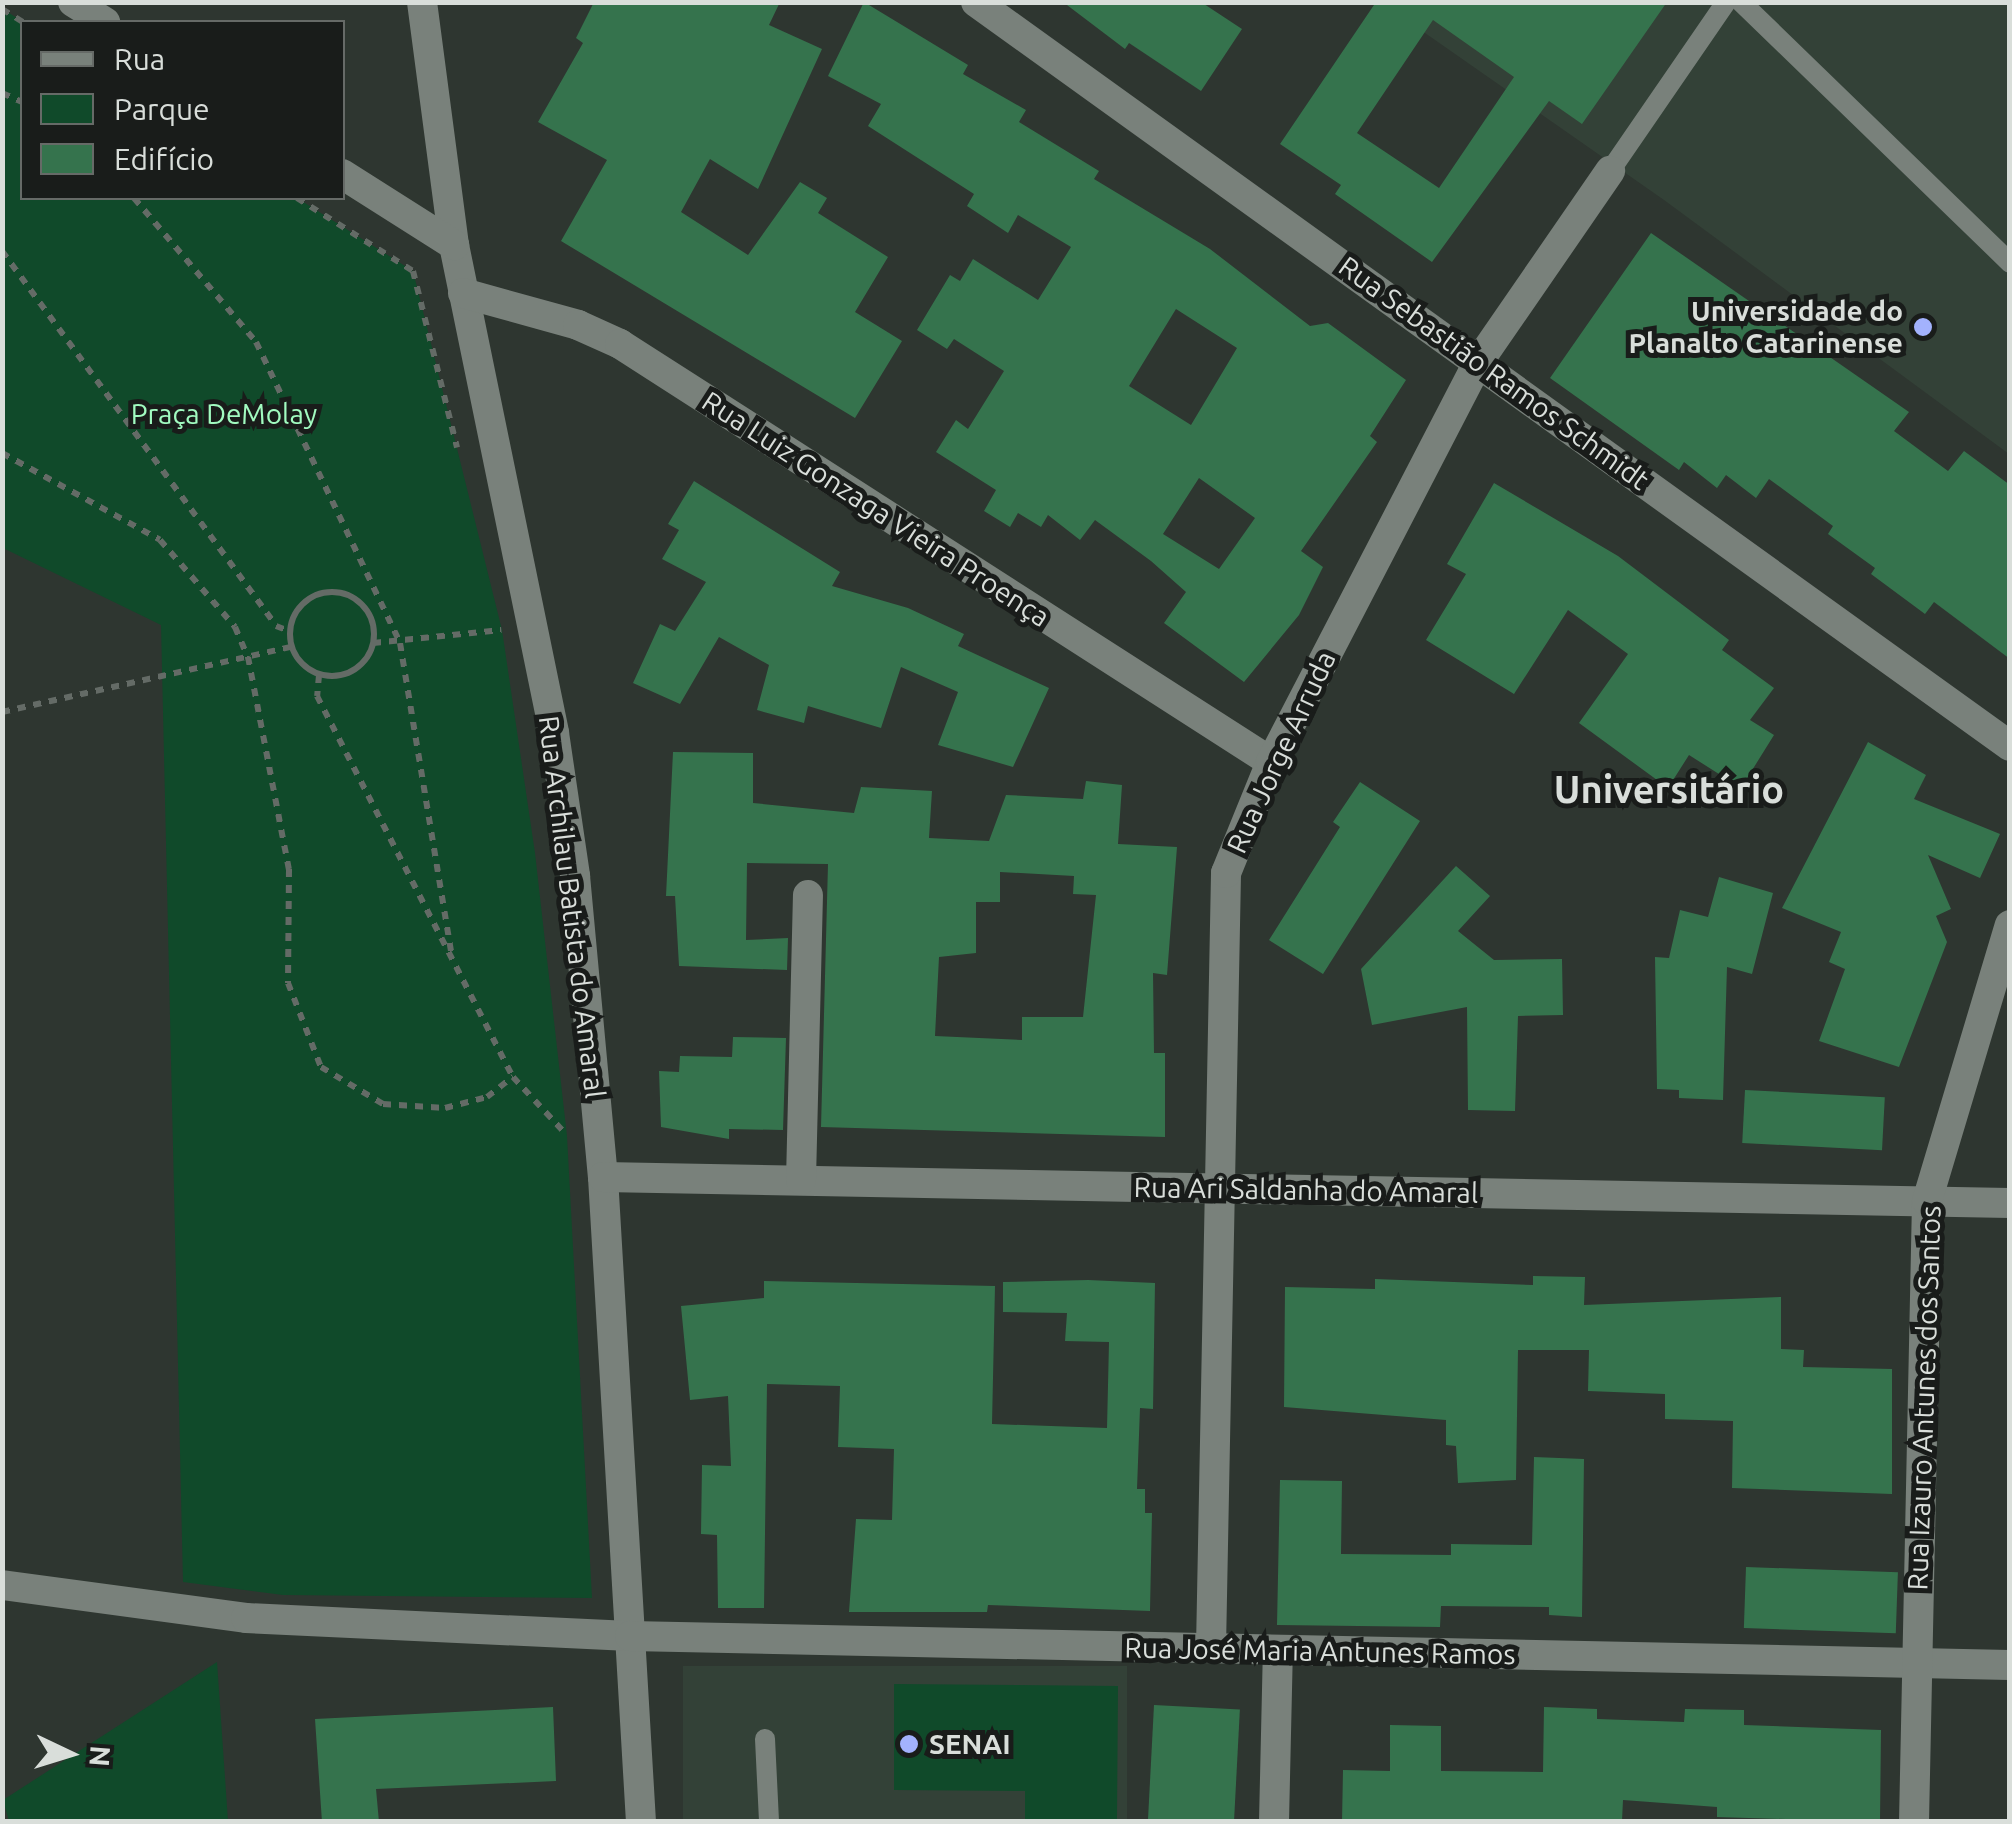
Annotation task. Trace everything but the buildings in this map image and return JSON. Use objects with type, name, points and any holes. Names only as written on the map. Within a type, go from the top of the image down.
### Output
[{"type":"street","points":[[74,2],[102,20]]},
{"type":"street","name":"Rua Archilau Batista do Amaral","points":[[422,2],[462,292],[554,733],[575,876],[603,1177],[641,1822]]},
{"type":"street","name":"Rua Sebastião Ramos Schmidt","points":[[976,2],[2010,746]]},
{"type":"street","name":"Rua Jorge Arruda","points":[[1211,1648],[1220,916],[1239,828],[1479,361],[1610,171]]},
{"type":"street","points":[[345,176],[454,245]]},
{"type":"street","name":"Rua Luiz Gonzaga Vieira Proença","points":[[462,292],[578,326],[620,344],[1271,762]]},
{"type":"street","points":[[801,1180],[808,895]]},
{"type":"street","name":"Rua Izauro Antunes dos Santos","points":[[1914,1822],[1928,1201],[2010,926]]},
{"type":"street","name":"Rua Ari Saldanha do Amaral","points":[[603,1177],[2010,1202]]},
{"type":"street","name":"Rua José Maria Antunes Ramos","points":[[2,1585],[246,1618],[630,1636],[2010,1665]]},
{"type":"street","points":[[1274,1822],[1278,1650]]},
{"type":"lane","points":[[1610,171],[1726,2]]},
{"type":"lane","points":[[1740,2],[2010,263]]},
{"type":"lane","points":[[765,1739],[770,1822]]},
{"type":"path","points":[[136,200],[256,342],[400,643],[452,957]]},
{"type":"path","points":[[300,200],[413,271],[460,460]]},
{"type":"path","points":[[2,251],[276,626],[289,631]]},
{"type":"path","points":[[2,453],[160,540],[234,627],[248,657],[289,870],[288,983],[321,1068],[382,1104],[445,1108],[486,1098],[513,1077]]},
{"type":"path","points":[[333,591],[360,602],[374,628],[373,643],[358,668],[319,674],[292,647],[289,631],[303,602],[333,591]]},
{"type":"path","points":[[497,611],[504,648]]},
{"type":"path","points":[[373,643],[502,630]]},
{"type":"path","points":[[2,712],[292,647]]},
{"type":"path","points":[[319,674],[317,696],[513,1077],[568,1136],[565,1117]]},
{"type":"shaded area","name":"Universidade do Planalto Catarinense","points":[[1382,3],[2009,3],[2009,454],[1664,200]]},
{"type":"shaded area","name":"SENAI","points":[[683,1666],[1127,1666],[1127,1821],[683,1821]]},
{"type":"green space","name":"Praça DeMolay","points":[[3,9],[20,20],[20,200],[300,200],[413,271],[502,630],[535,853],[567,1136],[592,1598],[283,1595],[183,1582],[161,625],[3,548]]},
{"type":"green space","points":[[217,1662],[228,1821],[9,1821],[3,1800]]},
{"type":"green space","points":[[894,1684],[1118,1686],[1117,1821],[1025,1821],[1025,1791],[894,1790]]},
{"type":"place","name":"Universidade do Planalto Catarinense","points":[[1923,327]]},
{"type":"place","name":"SENAI","points":[[909,1744]]},
{"type":"district","name":"Universitário","points":[[1669,790]]}]
